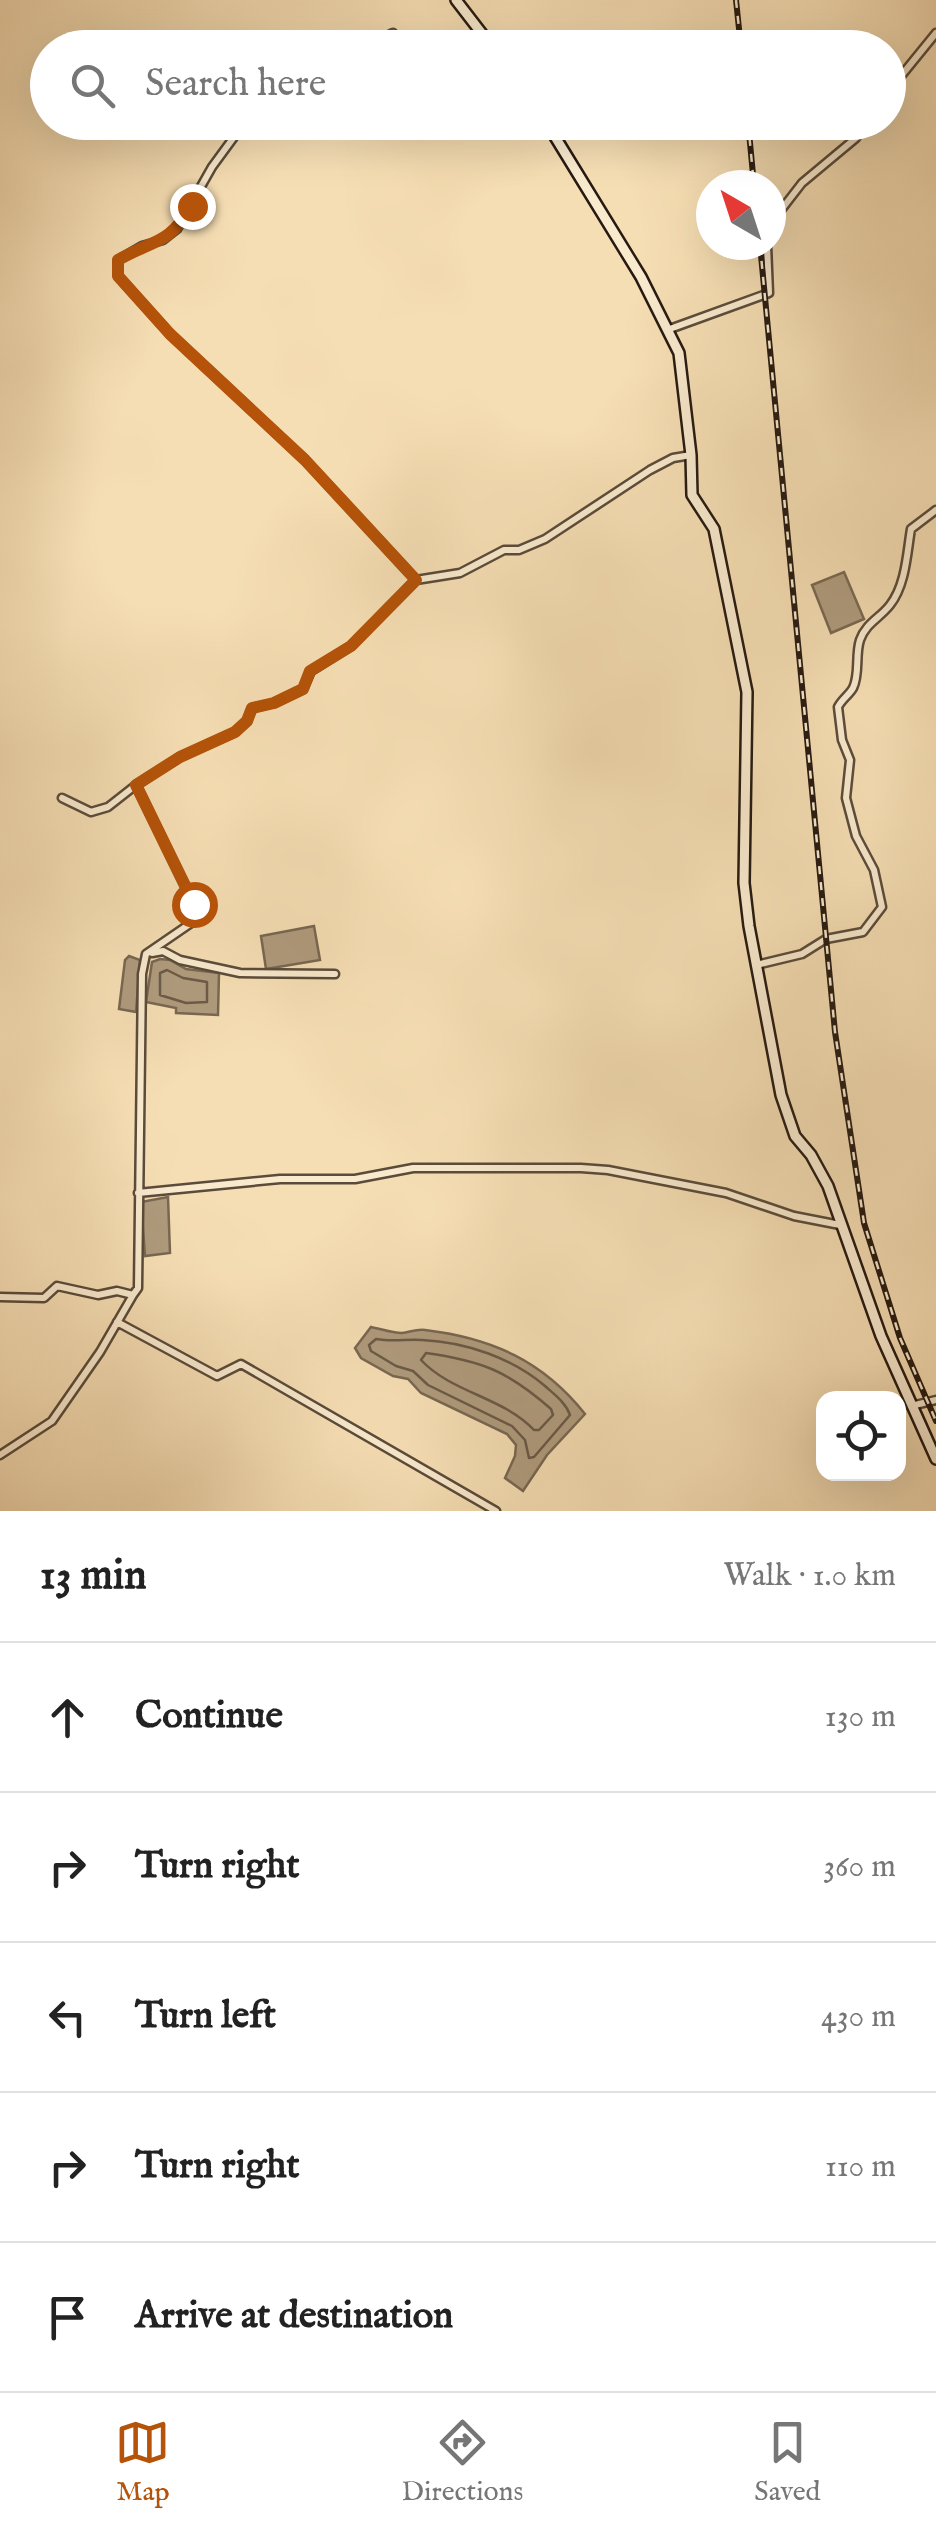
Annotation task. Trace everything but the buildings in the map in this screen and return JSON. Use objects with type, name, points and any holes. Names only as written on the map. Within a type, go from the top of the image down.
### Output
[{"type":"main road","points":[[456,0],[478,30]]},
{"type":"main road","points":[[557,140],[641,276],[679,353],[692,495],[714,529],[748,692],[744,883],[756,965],[788,1120],[821,1170],[874,1320],[936,1459]]},
{"type":"street","points":[[906,70],[936,33]]},
{"type":"street","points":[[232,140],[178,229],[118,260],[118,276],[170,334],[305,460],[416,580]]},
{"type":"street","points":[[786,204],[802,183],[854,140]]},
{"type":"street","points":[[667,330],[745,300],[765,297],[769,294],[768,260]]},
{"type":"street","points":[[62,798],[91,812],[108,807],[180,757],[235,732],[247,721],[252,708],[303,689],[310,671],[351,646],[416,580],[460,573],[504,550],[519,550],[545,539],[650,470],[673,458],[691,456]]},
{"type":"street","points":[[756,965],[802,954],[826,939],[864,932],[882,907],[874,870],[856,836],[846,798],[850,760],[842,740],[838,707],[852,689],[860,638],[895,598],[908,564],[911,530],[936,510]]},
{"type":"street","points":[[0,1455],[52,1422],[138,1288],[142,974],[146,954],[197,918],[194,904],[136,785]]},
{"type":"street","points":[[146,954],[163,951],[180,960],[240,973],[334,974]]},
{"type":"street","points":[[138,1193],[280,1179],[354,1179],[413,1168],[581,1168],[726,1193],[794,1216],[840,1225]]},
{"type":"street","points":[[0,1297],[44,1298],[57,1286],[98,1296],[116,1291],[133,1295]]},
{"type":"street","points":[[117,1322],[217,1376],[241,1364],[496,1511]]},
{"type":"street","points":[[911,1406],[936,1400]]},
{"type":"water","points":[[844,572],[864,619],[831,633],[812,585]]},
{"type":"water","points":[[314,926],[320,960],[266,969],[261,936]]},
{"type":"water","points":[[129,956],[140,960],[136,1012],[119,1009],[125,960]]},
{"type":"water","points":[[160,959],[186,969],[219,973],[218,1015],[176,1013],[176,1008],[146,1002],[152,962]]},
{"type":"water","points":[[168,1197],[170,1253],[145,1256],[141,1202]]},
{"type":"water","points":[[371,1327],[398,1333],[422,1330],[449,1334],[494,1346],[534,1366],[585,1414],[547,1455],[523,1491],[505,1478],[516,1445],[507,1434],[421,1393],[408,1379],[393,1376],[361,1358],[355,1348]]},
{"type":"railway","points":[[736,0],[739,30]]},
{"type":"railway","points":[[750,140],[753,170]]},
{"type":"railway","points":[[761,260],[835,1032],[864,1223],[900,1338],[936,1421]]},
{"type":"route","points":[[192,206],[178,229],[163,240],[142,246],[118,260],[118,276],[170,334],[305,460],[416,580],[351,646],[310,671],[303,689],[288,698],[252,708],[247,721],[235,732],[153,771],[136,785],[194,904]]}]
